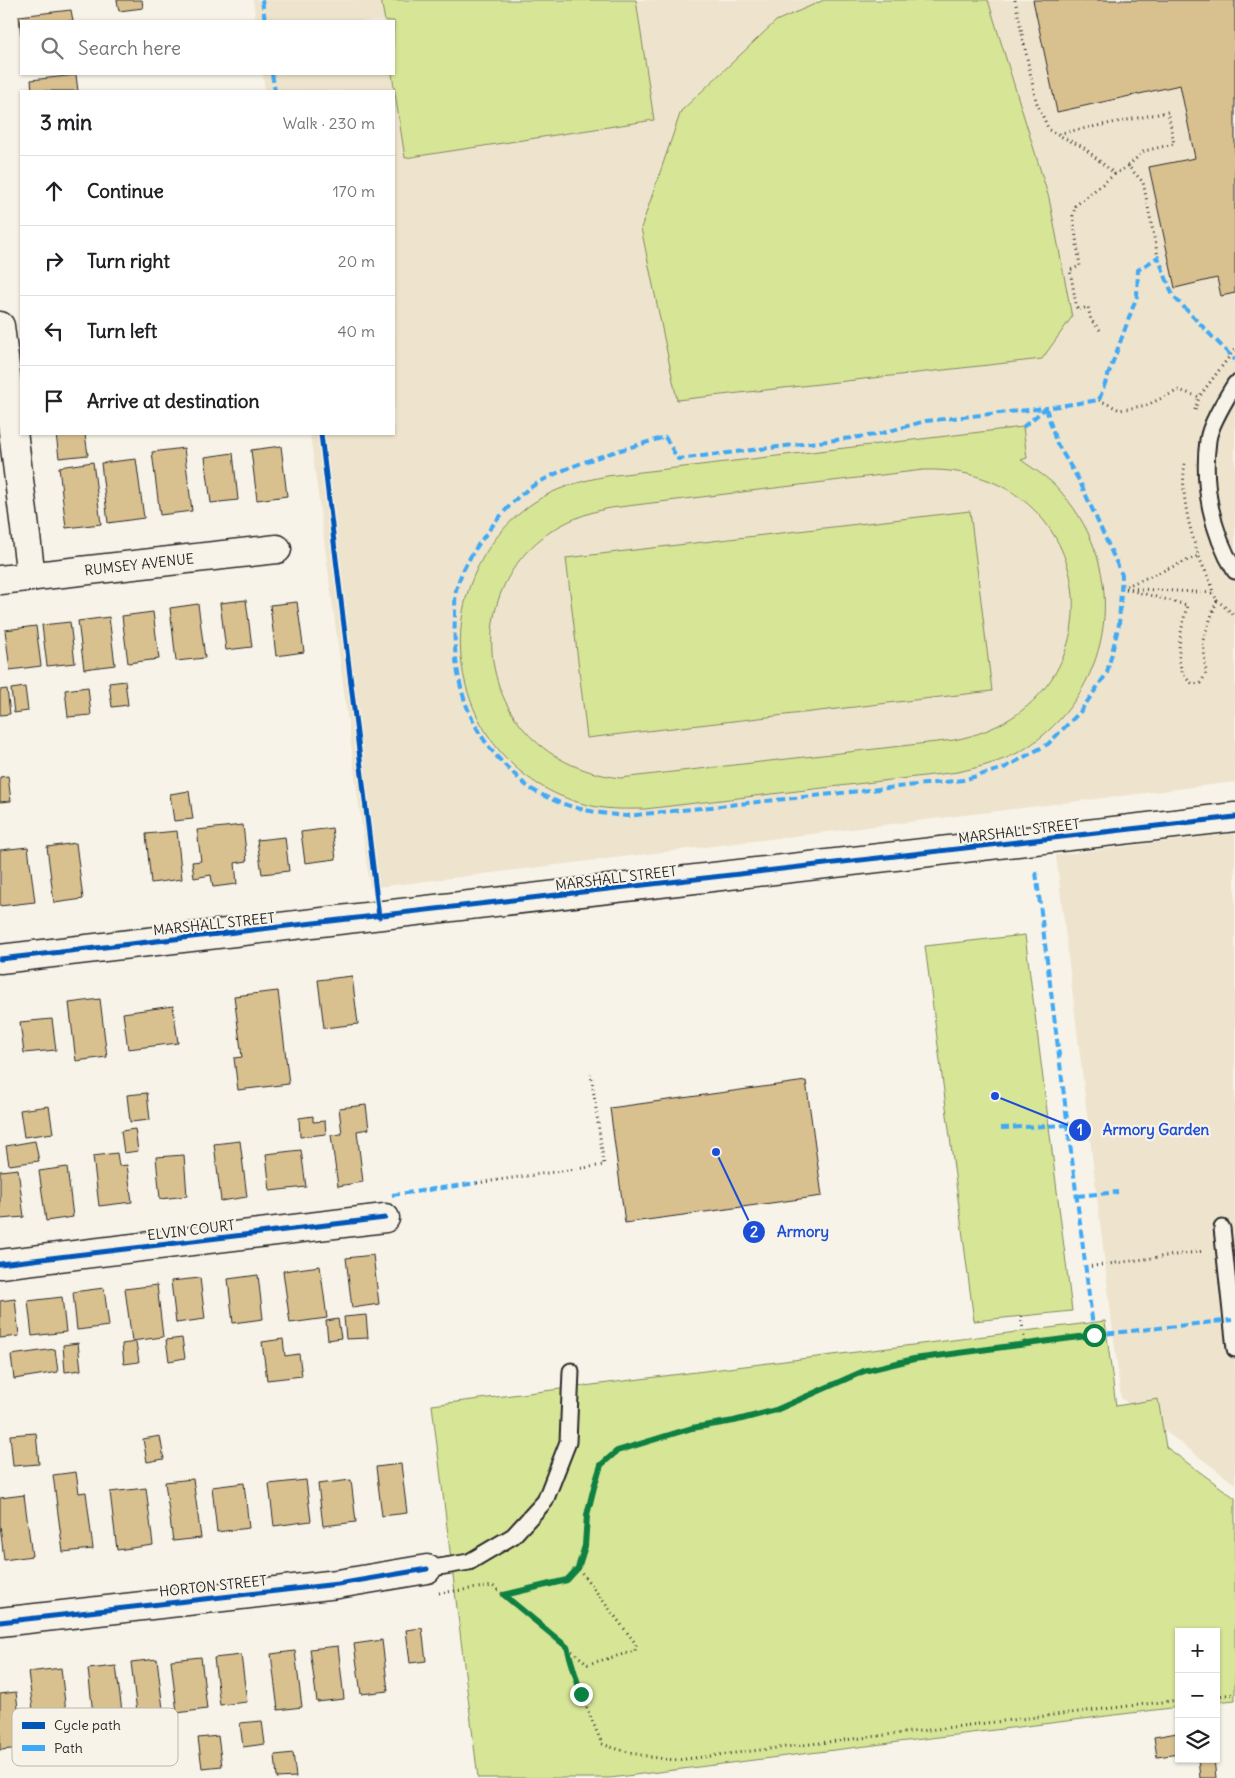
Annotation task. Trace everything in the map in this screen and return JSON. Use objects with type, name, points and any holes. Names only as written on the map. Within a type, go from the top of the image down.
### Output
[{"type":"street","points":[[0,326],[31,577]]},
{"type":"street","name":"RUMSEY AVENUE","points":[[0,580],[277,549]]},
{"type":"street","name":"MARSHALL STREET","points":[[0,959],[1235,817]]},
{"type":"street","name":"ELVIN COURT","points":[[0,1264],[385,1218]]},
{"type":"street","name":"HORTON STREET","points":[[0,1622],[338,1584],[427,1569]]},
{"type":"lane","points":[[1235,384],[1208,439],[1210,512],[1226,556],[1235,571]]},
{"type":"lane","points":[[1222,1228],[1235,1348]]},
{"type":"lane","points":[[427,1569],[469,1562],[477,1558],[513,1536],[545,1501],[568,1442],[571,1371]]},
{"type":"path","points":[[1015,0],[1036,101],[1049,130],[1083,148],[1115,174]]},
{"type":"path","points":[[1056,134],[1168,112],[1174,144],[1144,151],[1128,166],[1075,206],[1073,216],[1080,266],[1070,270],[1077,310],[1088,308],[1091,320],[1100,330]]},
{"type":"path","points":[[1128,166],[1143,182],[1158,257]]},
{"type":"path","points":[[1194,416],[1199,397],[1235,349]]},
{"type":"path","points":[[1099,400],[1120,410],[1147,405],[1179,390],[1199,397]]},
{"type":"path","points":[[1186,456],[1183,472],[1185,491],[1198,556],[1211,579],[1213,593],[1235,616]]},
{"type":"path","points":[[1121,588],[1198,556]]},
{"type":"path","points":[[1121,588],[1213,593]]},
{"type":"path","points":[[1121,588],[1187,605],[1180,642],[1181,669],[1184,679],[1193,684],[1202,682],[1206,674],[1203,640],[1218,600]]},
{"type":"path","points":[[477,1183],[604,1165],[591,1074]]},
{"type":"path","points":[[1086,1267],[1224,1248]]},
{"type":"path","points":[[1021,1316],[1025,1344]]},
{"type":"path","points":[[504,1595],[567,1580],[578,1568],[585,1546],[587,1515],[601,1465],[617,1451],[692,1428],[734,1421],[776,1410],[864,1371],[914,1359],[1094,1335]]},
{"type":"path","points":[[427,1569],[430,1594],[493,1586],[588,1664],[635,1651],[636,1644],[578,1568]]},
{"type":"path","points":[[567,1647],[581,1694],[602,1744],[623,1752],[654,1758],[677,1760],[1175,1700]]},
{"type":"path","points":[[1220,1696],[1235,1694]]},
{"type":"shaded area","points":[[253,0],[1235,0],[1235,782],[370,888],[310,435],[395,435],[395,90],[265,90],[263,75],[395,75],[395,20],[256,20]]},
{"type":"shaded area","points":[[1235,833],[1235,1484],[1121,1398],[1056,855]]},
{"type":"green space","points":[[381,0],[636,0],[654,120],[405,158],[392,75],[395,75],[395,20],[385,20]]},
{"type":"green space","points":[[824,0],[988,0],[1049,198],[1072,317],[1042,359],[677,400],[641,228],[681,111],[776,21]]},
{"type":"green space","points":[[1023,427],[1027,458],[1021,460],[1048,479],[1062,493],[1083,524],[1097,557],[1104,591],[1103,625],[1096,659],[1081,690],[1060,719],[1024,750],[987,765],[958,772],[645,809],[612,809],[592,806],[543,787],[505,757],[478,718],[463,674],[461,628],[471,582],[495,539],[533,503],[541,498],[568,486],[607,476]],"holes":[[[923,470],[983,478],[1029,505],[1059,544],[1072,590],[1069,638],[1049,682],[1011,718],[954,740],[620,778],[565,762],[526,731],[501,691],[492,646],[498,601],[520,560],[557,527],[611,508]]]},
{"type":"green space","points":[[970,511],[992,691],[587,738],[566,558]]},
{"type":"green space","points":[[1025,935],[1072,1311],[974,1321],[925,946]]},
{"type":"green space","points":[[1105,1321],[1116,1406],[1158,1399],[1166,1447],[1235,1498],[1235,1700],[1220,1702],[1220,1628],[1175,1628],[1175,1707],[610,1778],[478,1778],[432,1405]]},
{"type":"building","points":[[117,0],[142,0],[143,8],[119,11]]},
{"type":"building","points":[[1033,0],[1235,0],[1235,293],[1221,296],[1217,278],[1175,288],[1149,167],[1195,158],[1180,85],[1057,112]]},
{"type":"building","points":[[71,10],[73,20],[20,20],[20,26],[19,16]]},
{"type":"building","points":[[76,75],[78,90],[32,90],[31,80]]},
{"type":"building","points":[[56,435],[85,435],[88,455],[59,458]]},
{"type":"building","points":[[281,446],[287,496],[257,500],[251,450]]},
{"type":"building","points":[[184,448],[192,511],[160,515],[152,452]]},
{"type":"building","points":[[233,453],[238,500],[211,503],[205,457]]},
{"type":"building","points":[[136,459],[144,518],[108,523],[101,463]]},
{"type":"building","points":[[93,462],[101,524],[66,528],[59,467]]},
{"type":"building","points":[[246,600],[252,647],[226,650],[220,603]]},
{"type":"building","points":[[297,602],[304,652],[276,656],[270,605]]},
{"type":"building","points":[[198,604],[205,658],[176,661],[170,608]]},
{"type":"building","points":[[153,612],[159,659],[128,663],[122,616]]},
{"type":"building","points":[[109,617],[115,665],[84,669],[78,621]]},
{"type":"building","points":[[70,622],[75,663],[47,666],[42,625]]},
{"type":"building","points":[[36,626],[41,666],[10,670],[5,630]]},
{"type":"building","points":[[125,681],[128,705],[112,707],[109,683]]},
{"type":"building","points":[[25,687],[28,711],[14,713],[11,689]]},
{"type":"building","points":[[88,687],[91,715],[68,717],[65,690]]},
{"type":"building","points":[[7,689],[10,714],[0,715],[0,690]]},
{"type":"building","points":[[8,776],[11,801],[0,802],[0,777]]},
{"type":"building","points":[[189,791],[193,819],[174,821],[170,794]]},
{"type":"building","points":[[243,825],[247,861],[235,863],[237,884],[213,887],[211,875],[194,878],[192,862],[201,861],[197,830]]},
{"type":"building","points":[[332,828],[336,859],[305,863],[301,832]]},
{"type":"building","points":[[177,831],[182,879],[151,883],[146,834]]},
{"type":"building","points":[[285,837],[289,871],[262,874],[257,840]]},
{"type":"building","points":[[76,843],[83,899],[54,903],[47,847]]},
{"type":"building","points":[[28,847],[35,902],[0,906],[0,850]]},
{"type":"building","points":[[352,976],[358,1024],[324,1028],[318,980]]},
{"type":"building","points":[[278,991],[289,1084],[238,1090],[234,1058],[242,1057],[234,996]]},
{"type":"building","points":[[100,999],[107,1057],[76,1061],[69,1003]]},
{"type":"building","points":[[173,1006],[178,1043],[128,1049],[123,1013]]},
{"type":"building","points":[[52,1019],[56,1050],[24,1053],[20,1022]]},
{"type":"building","points":[[806,1081],[822,1196],[625,1223],[610,1108]]},
{"type":"building","points":[[147,1093],[150,1120],[130,1122],[127,1095]]},
{"type":"building","points":[[366,1105],[369,1129],[357,1131],[363,1182],[338,1186],[331,1135],[342,1134],[339,1108]]},
{"type":"building","points":[[49,1106],[53,1133],[24,1137],[20,1110]]},
{"type":"building","points":[[313,1116],[313,1122],[325,1121],[326,1134],[300,1137],[299,1118]]},
{"type":"building","points":[[135,1129],[138,1151],[124,1153],[121,1131]]},
{"type":"building","points":[[35,1141],[39,1161],[9,1165],[6,1146]]},
{"type":"building","points":[[240,1141],[247,1197],[221,1201],[214,1144]]},
{"type":"building","points":[[301,1150],[306,1187],[270,1191],[266,1154]]},
{"type":"building","points":[[117,1153],[119,1166],[127,1165],[132,1202],[99,1206],[93,1156]]},
{"type":"building","points":[[184,1155],[187,1196],[160,1199],[156,1157]]},
{"type":"building","points":[[67,1167],[73,1217],[46,1221],[39,1171]]},
{"type":"building","points":[[18,1169],[24,1217],[0,1219],[0,1171]]},
{"type":"building","points":[[373,1255],[379,1304],[352,1308],[346,1258]]},
{"type":"building","points":[[320,1266],[327,1318],[290,1323],[283,1271]]},
{"type":"building","points":[[258,1275],[263,1319],[233,1323],[228,1279]]},
{"type":"building","points":[[200,1278],[205,1319],[176,1323],[171,1281]]},
{"type":"building","points":[[157,1285],[163,1337],[132,1341],[125,1289]]},
{"type":"building","points":[[104,1288],[109,1326],[77,1330],[73,1292]]},
{"type":"building","points":[[62,1297],[66,1332],[32,1336],[28,1301]]},
{"type":"building","points":[[15,1299],[19,1336],[0,1338],[0,1301]]},
{"type":"building","points":[[366,1315],[368,1338],[346,1339],[344,1317]]},
{"type":"building","points":[[338,1319],[341,1338],[328,1340],[326,1321]]},
{"type":"building","points":[[182,1338],[185,1358],[169,1361],[166,1340]]},
{"type":"building","points":[[283,1339],[285,1356],[299,1354],[302,1376],[267,1380],[262,1342]]},
{"type":"building","points":[[136,1342],[139,1362],[124,1364],[122,1344]]},
{"type":"building","points":[[78,1343],[81,1370],[65,1372],[63,1345]]},
{"type":"building","points":[[55,1349],[58,1372],[14,1379],[11,1355]]},
{"type":"building","points":[[36,1433],[39,1464],[13,1466],[10,1435]]},
{"type":"building","points":[[160,1436],[164,1459],[147,1462],[143,1439]]},
{"type":"building","points":[[401,1464],[407,1513],[382,1516],[376,1467]]},
{"type":"building","points":[[76,1472],[79,1493],[86,1492],[93,1549],[63,1552],[53,1475]]},
{"type":"building","points":[[193,1479],[201,1538],[173,1541],[165,1482]]},
{"type":"building","points":[[306,1480],[311,1521],[274,1526],[269,1484]]},
{"type":"building","points":[[351,1480],[356,1522],[323,1526],[318,1484]]},
{"type":"building","points":[[244,1483],[249,1528],[217,1532],[212,1487]]},
{"type":"building","points":[[146,1488],[153,1545],[117,1550],[110,1492]]},
{"type":"building","points":[[24,1495],[32,1556],[4,1560],[0,1525],[0,1498]]},
{"type":"building","points":[[422,1628],[426,1661],[410,1663],[406,1630]]},
{"type":"building","points":[[382,1640],[388,1691],[361,1694],[354,1644]]},
{"type":"building","points":[[338,1646],[344,1699],[317,1702],[310,1649]]},
{"type":"building","points":[[295,1651],[302,1707],[278,1710],[271,1654]]},
{"type":"building","points":[[241,1655],[247,1702],[220,1705],[214,1658]]},
{"type":"building","points":[[201,1657],[207,1709],[178,1713],[171,1660]]},
{"type":"building","points":[[157,1659],[163,1708],[137,1708],[131,1662]]},
{"type":"building","points":[[116,1666],[122,1708],[92,1708],[88,1669]]},
{"type":"building","points":[[61,1668],[66,1708],[33,1708],[28,1672]]},
{"type":"building","points":[[16,1692],[18,1708],[12,1708],[12,1749],[0,1750],[0,1694]]},
{"type":"building","points":[[262,1721],[265,1744],[243,1747],[240,1723]]},
{"type":"building","points":[[1175,1733],[1175,1755],[1157,1757],[1154,1737]]},
{"type":"building","points":[[218,1736],[222,1766],[202,1768],[198,1738]]},
{"type":"building","points":[[293,1753],[296,1777],[277,1778],[275,1755]]},
{"type":"building","points":[[1198,1763],[1214,1763],[1216,1778],[1200,1778]]},
{"type":"marked path","points":[[262,0],[265,20]]},
{"type":"marked path","points":[[272,75],[275,90]]},
{"type":"marked path","points":[[1023,427],[1046,408],[1099,400],[1137,296],[1138,270],[1158,257],[1173,296],[1235,360]]},
{"type":"marked path","points":[[1046,408],[1056,442],[1080,482],[1122,575],[1119,624],[1107,673],[1080,712],[1048,744],[1004,768],[963,780],[626,816],[566,805],[533,790],[510,770],[482,737],[464,700],[459,680],[455,638],[456,590],[473,553],[489,529],[516,499],[547,478],[586,461],[665,437],[678,459],[876,435],[925,421],[1046,408]]},
{"type":"marked path","points":[[1036,872],[1094,1335],[1232,1320]]},
{"type":"marked path","points":[[1001,1128],[1068,1125]]},
{"type":"marked path","points":[[392,1195],[477,1183]]},
{"type":"marked path","points":[[1077,1196],[1118,1192]]},
{"type":"cycle path","points":[[321,435],[379,917]]},
{"type":"cycle path","points":[[0,959],[1235,817]]},
{"type":"cycle path","points":[[0,1264],[385,1218]]},
{"type":"cycle path","points":[[0,1622],[338,1584],[427,1569]]},
{"type":"place","name":"Armory Garden","points":[[995,1096]]},
{"type":"place","name":"Armory","points":[[716,1152]]},
{"type":"route","points":[[581,1694],[567,1647],[504,1595],[567,1580],[578,1568],[585,1546],[587,1515],[601,1465],[617,1451],[651,1439],[692,1428],[734,1421],[776,1410],[864,1371],[914,1359],[1094,1335]]}]
